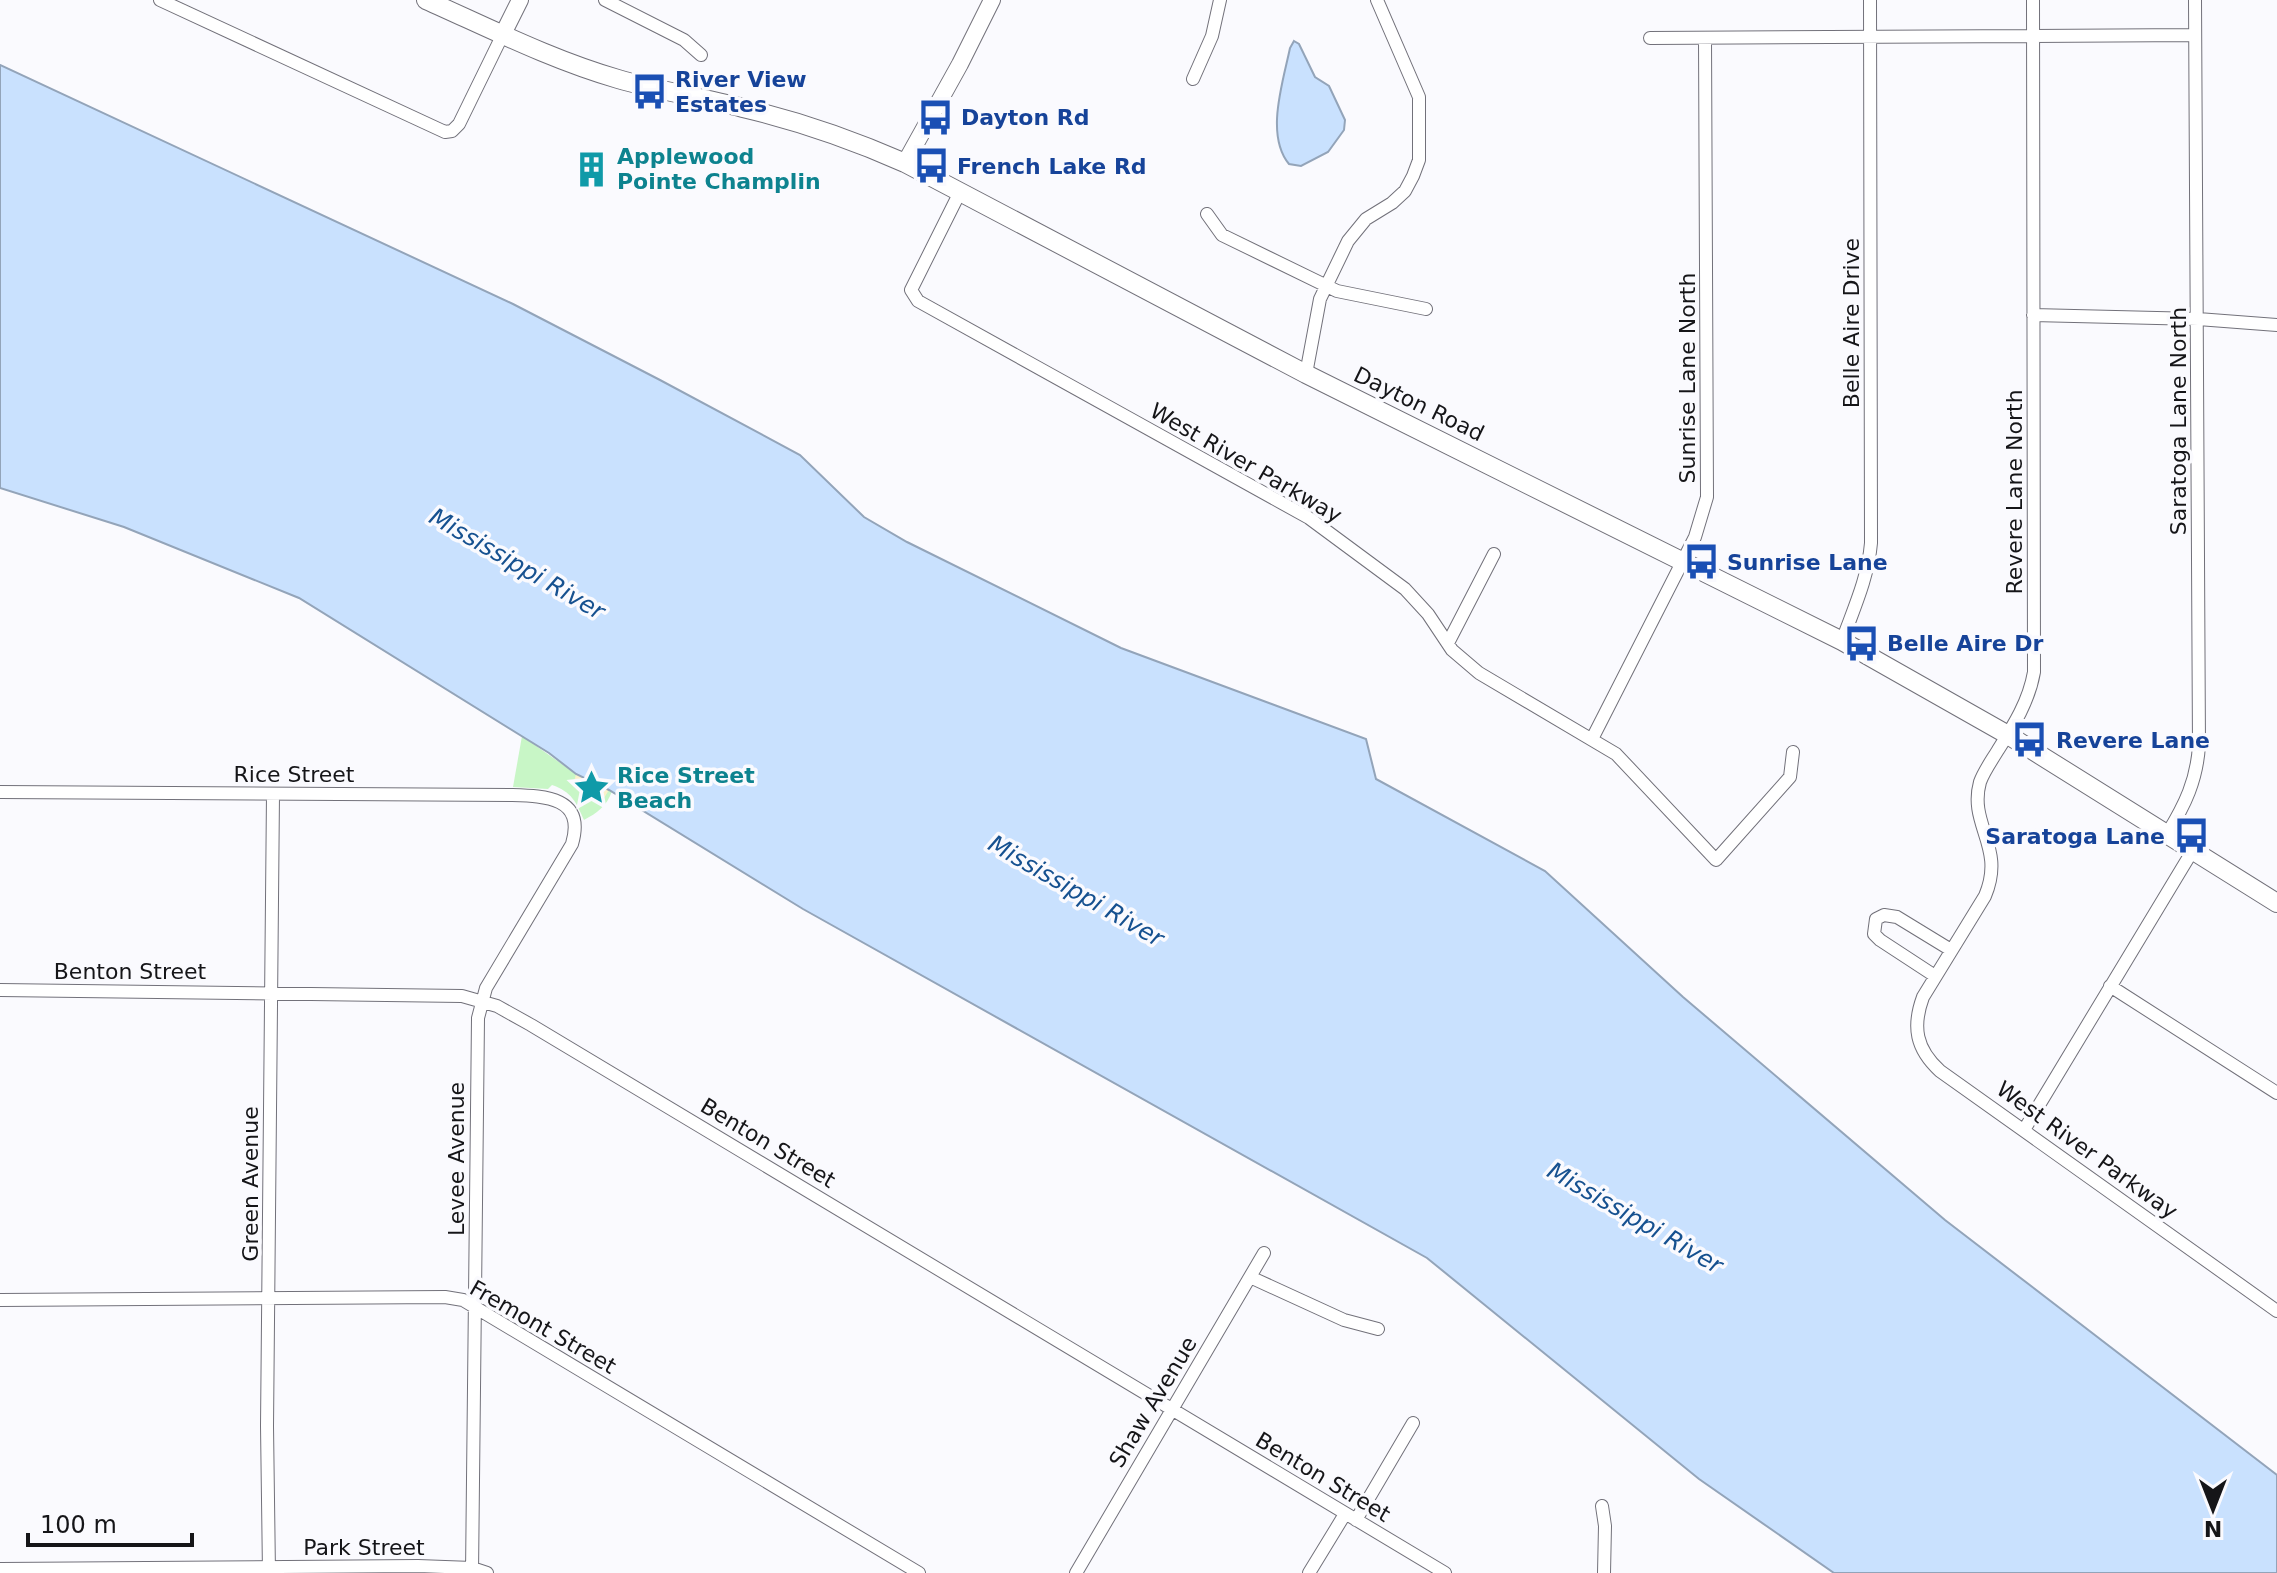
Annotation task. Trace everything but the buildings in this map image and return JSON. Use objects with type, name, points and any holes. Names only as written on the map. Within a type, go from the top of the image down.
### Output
[{"type":"main road","name":"Dayton Road","points":[[426,0],[592,71],[648,88],[781,118],[849,140],[905,163],[1306,374],[1842,641],[2008,735],[2277,903]]},
{"type":"main road","name":"Dayton Road","points":[[441,0],[503,34]]},
{"type":"street","points":[[160,0],[432,129],[448,132],[459,124],[520,0]]},
{"type":"street","points":[[605,0],[684,40],[701,55]]},
{"type":"street","points":[[905,163],[992,0]]},
{"type":"street","points":[[1193,79],[1212,36],[1220,0]]},
{"type":"street","points":[[1306,374],[1320,299],[1356,229],[1405,191],[1419,160],[1419,97],[1377,0]]},
{"type":"street","name":"Belle Aire Drive","points":[[1842,641],[1863,587],[1871,543],[1870,0]]},
{"type":"street","name":"Revere Lane North","points":[[1923,997],[1992,881],[1992,851],[1979,813],[1981,781],[2023,709],[2034,672],[2033,0]]},
{"type":"street","name":"Saratoga Lane North","points":[[2167,834],[2189,796],[2198,768],[2195,0]]},
{"type":"street","points":[[1650,38],[2195,35]]},
{"type":"street","name":"Sunrise Lane North","points":[[1592,739],[1703,515],[1708,475],[1705,39]]},
{"type":"street","name":"West River Parkway","points":[[960,192],[911,290],[918,301],[1309,518],[1405,589],[1462,660],[1616,754],[1716,860],[1790,777],[1793,752]]},
{"type":"street","points":[[1207,214],[1222,235],[1326,286],[1352,296],[1426,309]]},
{"type":"street","points":[[2033,315],[2198,319],[2277,325]]},
{"type":"street","points":[[1448,643],[1494,554]]},
{"type":"street","name":"Rice Street","points":[[0,792],[549,797],[560,801],[569,810],[574,822]]},
{"type":"street","name":"Green Avenue","points":[[269,1570],[267,1426],[273,794]]},
{"type":"street","name":"Levee Avenue","points":[[472,1570],[476,1068],[482,1000],[503,957],[572,844],[574,822]]},
{"type":"street","points":[[2024,1130],[2193,850]]},
{"type":"street","points":[[1935,976],[1880,940],[1874,934],[1876,919],[1884,915],[1897,917],[1951,950]]},
{"type":"street","points":[[2110,986],[2277,1093]]},
{"type":"street","name":"Benton Street","points":[[0,990],[272,992],[462,996],[482,1000],[531,1025],[668,1106],[1445,1573]]},
{"type":"street","name":"West River Parkway","points":[[1923,997],[1915,1029],[1927,1059],[2277,1311]]},
{"type":"street","name":"Shaw Avenue","points":[[1076,1573],[1264,1253]]},
{"type":"street","points":[[1250,1277],[1344,1320],[1378,1329]]},
{"type":"street","name":"Fremont Street","points":[[0,1300],[445,1297],[463,1300],[919,1573]]},
{"type":"street","points":[[1309,1573],[1413,1423]]},
{"type":"street","points":[[1602,1506],[1605,1526],[1604,1573]]},
{"type":"street","name":"Park Street","points":[[0,1569],[472,1570],[487,1573]]},
{"type":"green space","points":[[522,736],[576,774],[612,791],[604,805],[584,820],[572,798],[559,788],[552,785],[548,789],[513,787]]},
{"type":"sand","name":"Rice Street Beach","points":[[576,774],[609,790],[602,801],[573,786]]},
{"type":"water","points":[[1294,41],[1299,44],[1315,77],[1329,86],[1345,120],[1344,130],[1328,152],[1301,166],[1289,164],[1282,152],[1277,124],[1280,92]]},
{"type":"water","name":"Mississippi River","points":[[0,65],[513,304],[660,380],[800,455],[864,517],[907,542],[1121,648],[1366,739],[1376,779],[1545,871],[1683,997],[1945,1220],[2277,1475],[2277,1573],[1834,1573],[1699,1479],[1427,1258],[803,909],[609,790],[576,774],[549,753],[299,598],[124,527],[0,488]]},
{"type":"place","name":"River View Estates","points":[[649,92]]},
{"type":"place","name":"Dayton Rd","points":[[935,117]]},
{"type":"place","name":"French Lake Rd","points":[[931,166]]},
{"type":"place","name":"Applewood Pointe Champlin","points":[[591,169]]},
{"type":"place","name":"Sunrise Lane","points":[[1701,562]]},
{"type":"place","name":"Belle Aire Dr","points":[[1861,643]]},
{"type":"place","name":"Revere Lane","points":[[2030,740]]},
{"type":"place","name":"Rice Street Beach","points":[[591,788]]},
{"type":"place","name":"Saratoga Lane","points":[[2191,836]]}]
